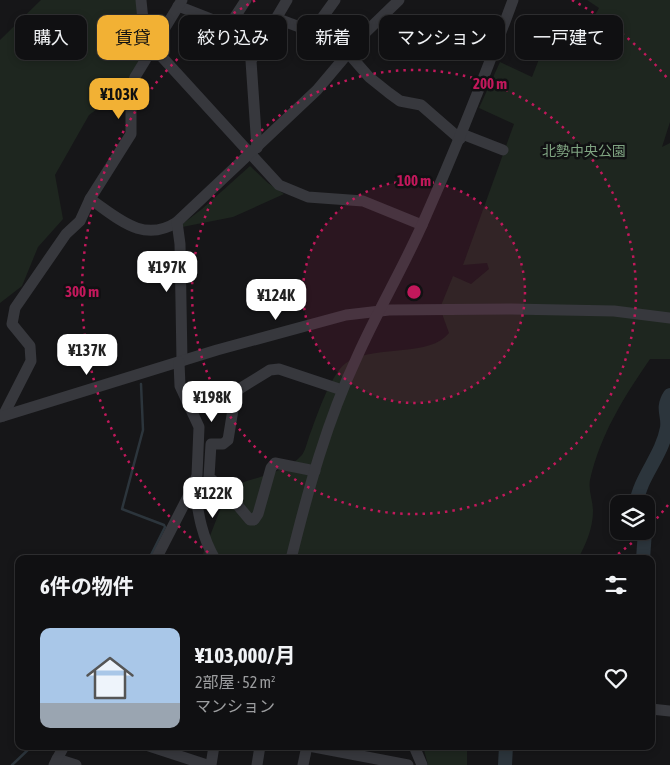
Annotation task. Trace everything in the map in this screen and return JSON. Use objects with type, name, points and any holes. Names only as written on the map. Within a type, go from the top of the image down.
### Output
[{"type":"street","points":[[141,0],[143,15]]},
{"type":"street","points":[[236,15],[246,0]]},
{"type":"street","points":[[279,15],[287,0]]},
{"type":"street","points":[[325,15],[336,0]]},
{"type":"street","points":[[369,31],[399,0]]},
{"type":"street","points":[[292,555],[315,471],[342,390],[422,226],[461,136],[513,0]]},
{"type":"street","points":[[169,22],[180,3],[206,15]]},
{"type":"street","points":[[2,417],[31,361],[30,346],[12,324],[15,308],[66,234],[80,221],[90,199],[131,134],[132,89],[135,77],[146,60]]},
{"type":"street","points":[[165,60],[253,151],[279,185],[308,197],[363,201],[422,226]]},
{"type":"street","points":[[253,60],[250,70],[253,151]]},
{"type":"street","points":[[90,199],[138,230],[166,229],[177,222],[317,90],[342,60]]},
{"type":"street","points":[[354,60],[370,77],[400,101],[421,105],[461,136],[503,150]]},
{"type":"street","points":[[158,555],[194,485],[197,475],[199,427],[180,386],[180,244],[177,222]]},
{"type":"street","points":[[2,417],[180,362],[346,315],[379,312],[582,310],[614,311],[670,318]]},
{"type":"street","points":[[315,471],[278,463],[272,465],[258,514],[254,520],[250,520],[229,495],[209,477],[211,444],[222,444],[228,440],[236,391],[270,370],[279,369],[342,390]]},
{"type":"street","points":[[194,485],[206,554]]},
{"type":"street","points":[[655,709],[670,711]]},
{"type":"street","points":[[62,750],[56,762],[76,765]]},
{"type":"street","points":[[162,750],[209,765],[213,750]]},
{"type":"street","points":[[257,765],[259,750]]},
{"type":"street","points":[[303,765],[307,750]]},
{"type":"street","points":[[329,750],[408,765]]},
{"type":"street","points":[[416,750],[422,765]]},
{"type":"green space","points":[[41,0],[144,0],[148,15],[97,15],[97,60],[141,60],[128,86],[89,115],[55,175],[63,219],[38,247],[22,286],[0,303],[0,40],[15,25],[15,60],[87,60],[87,15],[26,15]]},
{"type":"green space","name":"北勢中央公園","points":[[587,0],[670,0],[670,122],[662,147],[670,143],[670,359],[650,359],[622,402],[600,447],[590,480],[593,511],[592,524],[580,555],[203,555],[229,487],[288,466],[302,455],[330,384],[342,366],[361,356],[429,345],[449,333],[440,308],[453,276],[471,284],[489,269],[487,263],[463,265],[514,124],[479,108],[500,62],[532,77],[539,60],[623,60],[623,15],[595,15],[599,8]]},
{"type":"green space","points":[[250,166],[268,183],[284,194],[233,217],[177,228],[202,209]]},
{"type":"green space","points":[[424,750],[467,750],[467,765],[428,765]]},
{"type":"waterway","points":[[141,384],[143,430],[122,509],[164,525],[165,527],[151,555]]},
{"type":"waterway","points":[[638,495],[661,448],[667,428],[666,404],[670,395]]},
{"type":"waterway","points":[[643,555],[644,540]]},
{"type":"waterway","points":[[12,765],[28,750]]},
{"type":"waterway","points":[[505,765],[506,750]]}]
